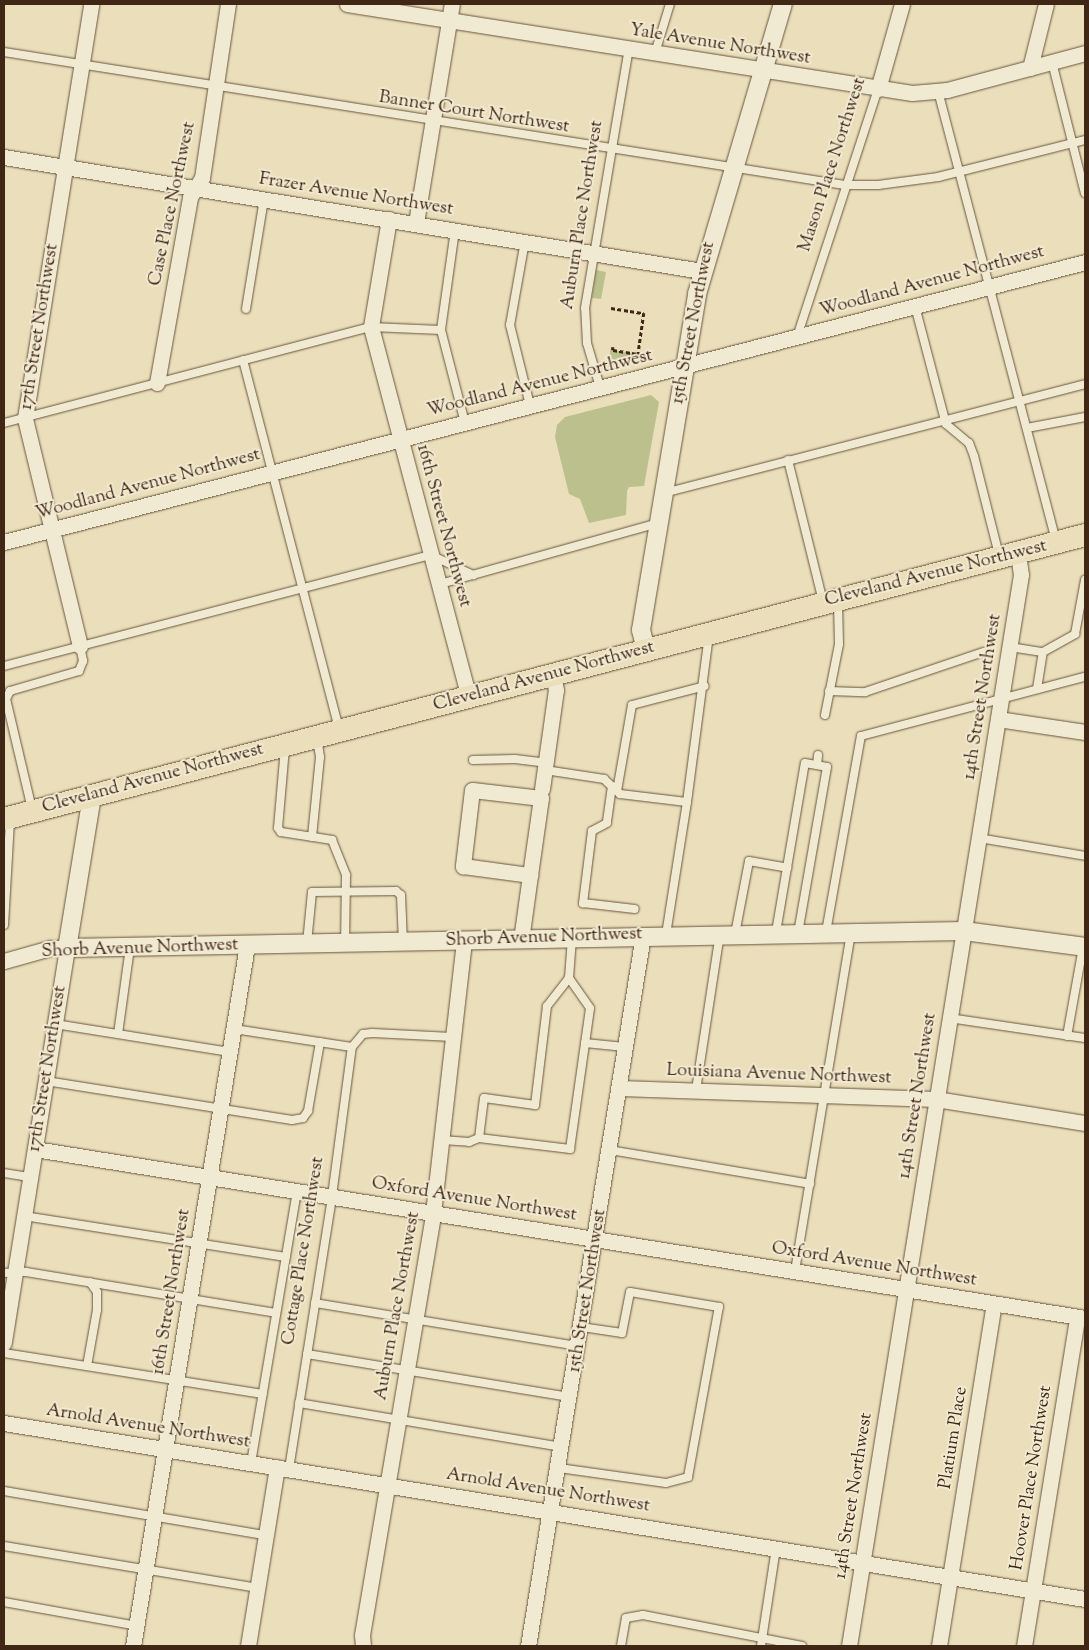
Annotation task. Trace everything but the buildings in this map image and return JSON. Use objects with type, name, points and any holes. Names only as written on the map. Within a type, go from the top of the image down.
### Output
[{"type":"main road","name":"Cleveland Avenue Northwest","points":[[7,818],[1085,535]]},
{"type":"street","name":"17th Street Northwest","points":[[80,646],[50,530],[25,418],[91,4]]},
{"type":"street","name":"Case Place Northwest","points":[[156,383],[190,197],[202,178],[228,4]]},
{"type":"street","name":"Yale Avenue Northwest","points":[[347,4],[912,93],[938,91],[1085,53]]},
{"type":"street","points":[[416,223],[452,4]]},
{"type":"street","name":"15th Street Northwest","points":[[646,650],[641,630],[684,366],[702,271],[783,4]]},
{"type":"street","name":"Mason Place Northwest","points":[[878,89],[902,4]]},
{"type":"street","points":[[1030,68],[1046,4]]},
{"type":"street","name":"Frazer Avenue Northwest","points":[[4,157],[195,189],[389,218],[702,271]]},
{"type":"street","name":"16th Street Northwest","points":[[389,218],[370,327],[469,697]]},
{"type":"street","name":"Woodland Avenue Northwest","points":[[4,542],[1085,262]]},
{"type":"street","name":"14th Street Northwest","points":[[849,1646],[1021,575],[1009,555]]},
{"type":"street","points":[[521,940],[556,690],[553,675]]},
{"type":"street","points":[[998,718],[1085,732]]},
{"type":"street","points":[[530,874],[463,866],[472,790],[541,793]]},
{"type":"street","name":"17th Street Northwest","points":[[4,1343],[10,1273],[24,1216],[92,796]]},
{"type":"street","name":"Shorb Avenue Northwest","points":[[4,961],[50,948],[521,940],[643,935],[852,931],[964,930],[1084,947]]},
{"type":"street","name":"15th Street Northwest","points":[[528,1646],[579,1347],[643,935]]},
{"type":"street","name":"Auburn Place Northwest","points":[[363,1646],[362,1635],[433,1213],[464,941]]},
{"type":"street","name":"16th Street Northwest","points":[[133,1646],[247,945]]},
{"type":"street","name":"Louisiana Avenue Northwest","points":[[620,1088],[936,1099],[1085,1124]]},
{"type":"street","name":"Oxford Avenue Northwest","points":[[35,1148],[1081,1317]]},
{"type":"street","name":"Platium Place","points":[[939,1646],[994,1304]]},
{"type":"street","name":"Hoover Place Northwest","points":[[1024,1646],[1032,1591],[1081,1317]]},
{"type":"street","name":"Arnold Avenue Northwest","points":[[4,1423],[552,1511],[1085,1600]]},
{"type":"street","name":"Cottage Place Northwest","points":[[248,1646],[265,1535],[283,1468]]},
{"type":"lane","points":[[655,53],[670,4]]},
{"type":"lane","name":"Auburn Place Northwest","points":[[600,387],[584,321],[593,253],[628,49]]},
{"type":"lane","name":"Banner Court Northwest","points":[[4,52],[82,63],[216,88],[732,170],[845,185],[910,182],[960,172],[1085,140]]},
{"type":"lane","points":[[1052,62],[1085,193]]},
{"type":"lane","name":"Mason Place Northwest","points":[[797,337],[845,185],[878,89]]},
{"type":"lane","points":[[938,91],[1057,543]]},
{"type":"lane","points":[[246,309],[264,199]]},
{"type":"lane","points":[[455,230],[441,330],[465,423]]},
{"type":"lane","points":[[525,241],[510,325],[530,405]]},
{"type":"lane","points":[[915,306],[948,429],[969,443],[1009,555]]},
{"type":"lane","points":[[4,423],[370,327],[441,330]]},
{"type":"lane","points":[[243,360],[339,730]]},
{"type":"lane","points":[[663,494],[1085,384]]},
{"type":"lane","points":[[1027,428],[1085,417]]},
{"type":"lane","points":[[788,460],[831,601],[838,644],[825,715]]},
{"type":"lane","points":[[440,584],[658,523]]},
{"type":"lane","points":[[4,666],[431,554],[473,574]]},
{"type":"lane","points":[[1010,647],[1043,652],[1075,634],[1085,580]]},
{"type":"lane","points":[[666,935],[705,686],[710,633]]},
{"type":"lane","points":[[32,811],[6,699],[10,691],[79,671],[83,661],[80,646]]},
{"type":"lane","points":[[829,691],[865,692],[982,652]]},
{"type":"lane","points":[[1037,690],[1043,652]]},
{"type":"lane","points":[[826,932],[861,736],[1085,677]]},
{"type":"lane","points":[[635,908],[583,903],[592,831],[607,823],[632,705],[705,686]]},
{"type":"lane","points":[[312,836],[320,757],[317,736]]},
{"type":"lane","points":[[285,744],[278,828],[281,832],[332,840],[346,875],[345,943]]},
{"type":"lane","points":[[817,765],[818,755]]},
{"type":"lane","points":[[473,760],[515,759],[604,779],[620,794],[687,802]]},
{"type":"lane","points":[[776,932],[805,763],[826,767],[798,933]]},
{"type":"lane","points":[[4,925],[7,818]]},
{"type":"lane","points":[[979,838],[1085,856]]},
{"type":"lane","points":[[696,1090],[728,934],[749,861],[787,868]]},
{"type":"lane","points":[[307,943],[312,892],[396,891],[401,895],[404,942]]},
{"type":"lane","points":[[795,1271],[852,931]]},
{"type":"lane","points":[[479,1138],[484,1098],[535,1104],[547,1006],[569,978],[572,938]]},
{"type":"lane","points":[[118,1034],[130,947]]},
{"type":"lane","points":[[1067,1036],[1084,947]]},
{"type":"lane","points":[[442,1140],[468,1142],[479,1138],[570,1150],[590,1008],[569,978]]},
{"type":"lane","points":[[949,1018],[1085,1038]]},
{"type":"lane","points":[[55,1024],[230,1052]]},
{"type":"lane","points":[[234,1029],[352,1047]]},
{"type":"lane","name":"Cottage Place Northwest","points":[[283,1468],[299,1403],[332,1196],[352,1047],[356,1039],[372,1033],[453,1037]]},
{"type":"lane","points":[[46,1081],[292,1120],[303,1118],[308,1111],[320,1042]]},
{"type":"lane","points":[[585,1043],[625,1047]]},
{"type":"lane","points":[[610,1150],[810,1184]]},
{"type":"lane","points":[[4,1173],[30,1177]]},
{"type":"lane","points":[[251,1463],[296,1190]]},
{"type":"lane","points":[[24,1216],[286,1256]]},
{"type":"lane","points":[[10,1273],[90,1282],[276,1312]]},
{"type":"lane","points":[[87,1366],[97,1310],[96,1292],[90,1282]]},
{"type":"lane","points":[[559,1468],[666,1483],[688,1476],[718,1307],[630,1292],[622,1333],[582,1326]]},
{"type":"lane","points":[[315,1303],[579,1347]]},
{"type":"lane","points":[[4,1352],[263,1394]]},
{"type":"lane","points":[[307,1354],[570,1398]]},
{"type":"lane","points":[[299,1403],[562,1447]]},
{"type":"lane","points":[[4,1491],[265,1535]]},
{"type":"lane","points":[[4,1546],[257,1588]]},
{"type":"lane","points":[[761,1646],[776,1548]]},
{"type":"lane","points":[[4,1602],[137,1626]]},
{"type":"lane","points":[[621,1646],[626,1618],[643,1614],[802,1646]]},
{"type":"path","points":[[611,308],[644,313],[637,362]]},
{"type":"path","points":[[613,347],[613,350],[638,354]]},
{"type":"green space","points":[[596,270],[606,272],[601,299],[592,298]]},
{"type":"green space","points":[[611,346],[613,350],[638,354],[637,359],[608,367]]},
{"type":"green space","points":[[651,395],[659,402],[644,486],[629,487],[627,491],[626,515],[589,523],[580,499],[569,494],[555,437],[557,425],[565,417]]}]
